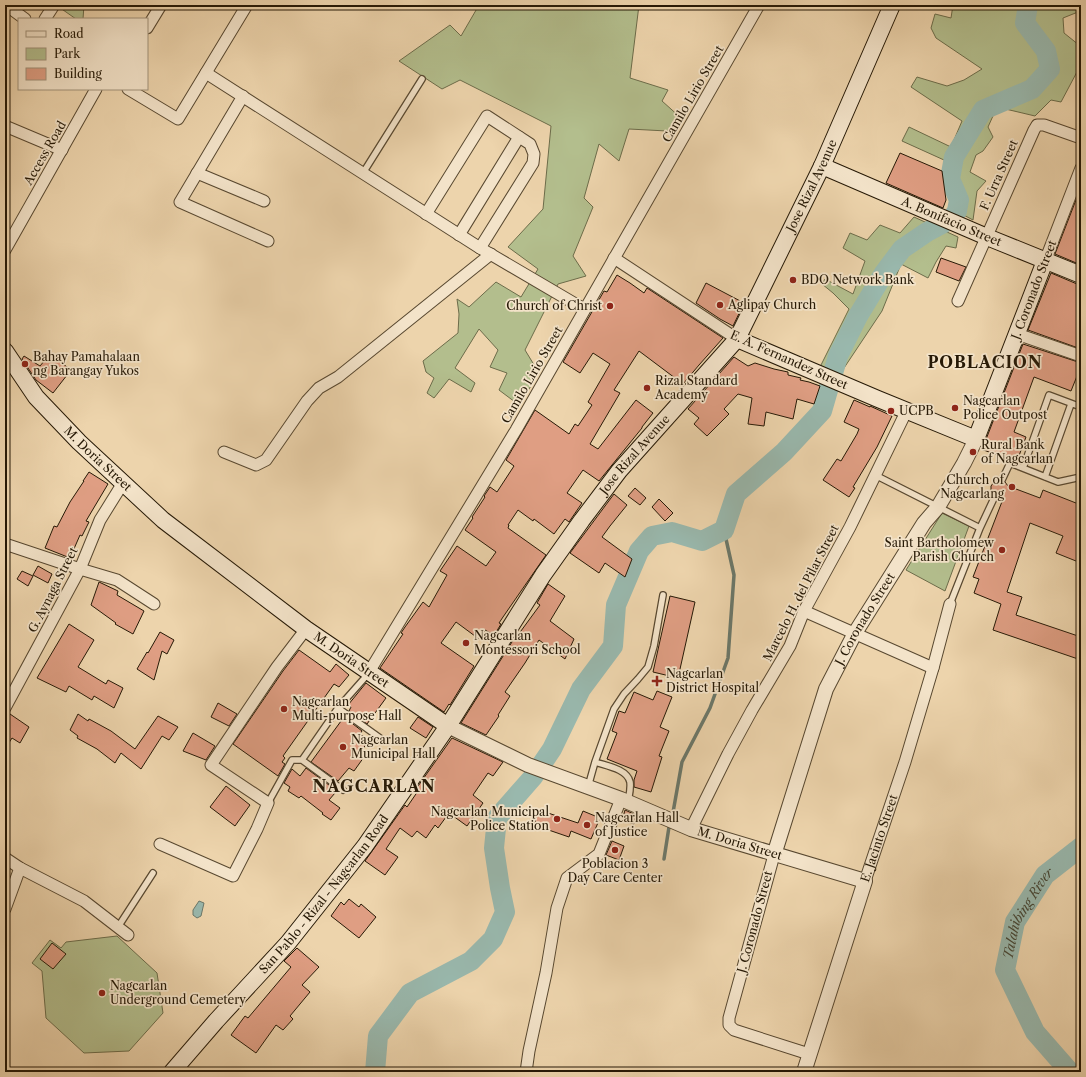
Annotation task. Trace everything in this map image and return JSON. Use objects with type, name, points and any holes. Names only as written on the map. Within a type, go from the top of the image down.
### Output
[{"type":"main road","name":"Jose Rizal Avenue","points":[[448,726],[543,575],[582,520],[619,471],[736,339],[822,166],[892,5]]},
{"type":"main road","name":"A. Bonifacio Street","points":[[822,166],[987,237],[1081,275]]},
{"type":"main road","name":"J. Coronado Street","points":[[976,439],[1045,261]]},
{"type":"main road","name":"E. A. Fernandez Street","points":[[736,339],[976,439]]},
{"type":"main road","name":"M. Doria Street","points":[[5,351],[36,396],[79,442],[163,520],[306,629],[448,726]]},
{"type":"main road","name":"San Pablo - Rizal - Nagcarlan Road","points":[[172,1072],[216,1021],[288,943],[365,846],[448,726]]},
{"type":"street","points":[[6,5],[24,18]]},
{"type":"street","points":[[46,18],[54,5]]},
{"type":"street","points":[[148,26],[161,5]]},
{"type":"street","points":[[130,90],[178,119],[246,5]]},
{"type":"street","name":"Camilo Lirio Street","points":[[369,672],[516,430],[584,309],[760,5]]},
{"type":"street","points":[[206,73],[459,235],[584,309]]},
{"type":"street","name":"Access Road","points":[[5,250],[95,90]]},
{"type":"street","points":[[243,96],[180,202],[268,241]]},
{"type":"street","points":[[426,214],[486,116],[530,144],[534,154],[534,163],[480,248]]},
{"type":"street","name":"F. Urra Street","points":[[958,301],[1037,125],[1044,125],[1081,138]]},
{"type":"street","points":[[5,126],[62,150]]},
{"type":"street","points":[[459,235],[519,137]]},
{"type":"street","name":"J. Coronado Street","points":[[1045,261],[1081,168]]},
{"type":"street","points":[[198,173],[264,201]]},
{"type":"street","points":[[224,452],[256,465],[266,460],[307,401],[319,388],[338,377],[491,254]]},
{"type":"street","name":"E. A. Fernandez Street","points":[[614,258],[736,339]]},
{"type":"street","points":[[1017,334],[1081,356]]},
{"type":"street","name":"Marcelo H. del Pilar Street","points":[[691,829],[731,748],[790,646],[804,611],[850,527],[907,410]]},
{"type":"street","name":"J. Coronado Street","points":[[809,1054],[734,1030],[729,1025],[729,1018],[774,855],[826,688],[855,633],[924,523],[938,507],[964,463],[976,439]]},
{"type":"street","name":"G. Aynaga Street","points":[[5,708],[80,569],[100,520],[123,483]]},
{"type":"street","points":[[5,544],[117,580],[154,604]]},
{"type":"street","name":"E. Jacinto Street","points":[[804,1072],[905,762],[950,604]]},
{"type":"street","points":[[804,611],[933,668]]},
{"type":"street","points":[[160,844],[233,876],[257,829],[268,803],[211,765],[277,667],[306,629]]},
{"type":"street","name":"M. Doria Street","points":[[448,726],[528,765],[624,800],[691,829],[865,881]]},
{"type":"street","points":[[526,1072],[558,908],[567,878],[599,854],[624,800]]},
{"type":"street","points":[[5,858],[20,868],[84,901],[128,935]]},
{"type":"street","points":[[5,909],[20,868]]},
{"type":"lane","points":[[363,173],[422,79]]},
{"type":"lane","points":[[1023,468],[1049,395],[1081,407]]},
{"type":"lane","points":[[1045,477],[1071,404]]},
{"type":"lane","points":[[1002,480],[1010,463],[1058,482],[1081,475]]},
{"type":"lane","points":[[875,475],[980,528]]},
{"type":"lane","points":[[950,604],[980,528],[995,496]]},
{"type":"lane","points":[[588,787],[595,762],[614,709],[624,694],[648,667],[654,646],[663,595]]},
{"type":"lane","points":[[302,760],[338,708],[369,672]]},
{"type":"lane","points":[[338,708],[380,738]]},
{"type":"lane","points":[[268,803],[292,760],[302,760],[343,790]]},
{"type":"lane","points":[[595,762],[621,771],[626,775],[630,781],[630,787],[624,800]]},
{"type":"lane","points":[[118,927],[153,873]]},
{"type":"green space","points":[[56,5],[84,5],[83,18],[75,18]]},
{"type":"green space","points":[[479,5],[639,5],[630,78],[668,90],[662,101],[681,118],[667,131],[629,129],[619,161],[599,144],[584,198],[593,207],[573,256],[586,276],[558,284],[525,350],[539,373],[519,405],[499,390],[507,373],[490,367],[498,350],[479,329],[455,368],[475,383],[471,392],[449,379],[434,398],[427,393],[434,378],[426,372],[423,361],[458,333],[459,314],[457,299],[469,307],[496,282],[521,297],[538,269],[508,247],[543,209],[551,126],[460,80],[442,89],[399,61],[450,25],[461,36]]},
{"type":"green space","points":[[953,5],[1081,5],[1078,12],[1063,18],[1064,33],[1079,45],[1078,70],[1061,102],[1051,100],[1035,116],[997,107],[988,127],[993,137],[983,151],[976,155],[970,172],[986,181],[977,191],[973,220],[954,210],[952,178],[956,169],[944,160],[902,141],[909,127],[951,147],[962,121],[911,87],[917,77],[947,86],[964,80],[982,69],[936,38],[931,28],[935,14],[951,18]]},
{"type":"green space","points":[[914,217],[958,237],[956,248],[946,246],[928,278],[901,264],[882,311],[840,374],[820,367],[849,309],[822,284],[825,279],[853,294],[865,261],[843,248],[850,233],[867,240],[880,225],[900,233]]},
{"type":"green space","points":[[942,513],[969,526],[945,591],[906,570]]},
{"type":"green space","name":"Nagcarlan Underground Cemetery","points":[[117,936],[157,973],[163,1013],[129,1051],[84,1053],[46,1018],[42,971],[32,963],[50,940],[61,948],[66,942]]},
{"type":"water","points":[[199,901],[204,903],[201,916],[197,918],[193,915],[193,910]]},
{"type":"building","points":[[900,153],[942,171],[946,200],[943,208],[886,183]]},
{"type":"building","points":[[1081,187],[1081,265],[1055,254]]},
{"type":"building","points":[[941,258],[966,267],[959,281],[936,272]]},
{"type":"building","points":[[1051,273],[1077,284],[1081,284],[1081,349],[1028,330]]},
{"type":"building","points":[[617,275],[644,293],[647,288],[723,338],[683,384],[639,351],[614,390],[620,393],[590,444],[598,449],[636,400],[653,413],[642,428],[599,481],[583,470],[567,493],[582,503],[569,522],[565,519],[554,534],[534,519],[533,521],[518,510],[508,525],[508,528],[546,555],[499,623],[501,624],[495,634],[485,630],[479,639],[456,622],[441,643],[474,666],[450,705],[449,704],[444,712],[380,668],[403,634],[401,633],[423,602],[429,607],[447,575],[440,571],[457,546],[486,566],[496,552],[465,530],[490,487],[497,492],[514,466],[506,460],[535,410],[569,434],[575,424],[578,426],[592,405],[588,402],[610,364],[593,353],[580,373],[563,362],[604,291],[607,292]]},
{"type":"building","name":"Aglipay Church","points":[[706,283],[744,303],[733,326],[696,303]]},
{"type":"building","points":[[1023,344],[1078,362],[1077,365],[1081,366],[1071,391],[1034,377],[1014,432],[1026,437],[1017,461],[981,449]]},
{"type":"building","points":[[50,354],[71,370],[53,393],[36,380],[22,359],[24,356],[40,366]]},
{"type":"building","points":[[734,357],[748,366],[755,363],[788,372],[788,375],[801,378],[800,380],[820,386],[814,404],[797,399],[793,419],[766,412],[764,426],[748,424],[752,398],[738,394],[724,409],[729,414],[707,436],[694,424],[699,418],[688,409]]},
{"type":"building","points":[[854,400],[892,416],[877,447],[853,487],[855,488],[849,497],[823,480],[837,459],[841,461],[859,429],[844,422]]},
{"type":"building","points":[[89,472],[108,484],[86,521],[89,522],[82,536],[80,535],[70,558],[45,548],[54,526],[57,527],[70,502]]},
{"type":"building","points":[[998,480],[1001,484],[1005,482],[1008,486],[1040,498],[1043,490],[1081,505],[1081,563],[1056,553],[1063,536],[1030,523],[1007,592],[1022,597],[1016,615],[1081,637],[1081,660],[993,630],[1001,604],[974,593],[979,579],[973,577],[1003,499],[999,498],[997,492],[992,493],[991,490],[991,486]]},
{"type":"building","points":[[635,488],[646,498],[640,505],[628,496]]},
{"type":"building","points":[[614,494],[627,505],[602,537],[632,559],[625,577],[605,563],[599,573],[570,553]]},
{"type":"building","points":[[659,499],[673,513],[665,521],[652,507]]},
{"type":"building","points":[[38,566],[52,574],[48,583],[33,575]]},
{"type":"building","points":[[22,571],[33,576],[28,586],[17,579]]},
{"type":"building","points":[[99,582],[118,591],[117,595],[144,611],[133,634],[115,624],[116,623],[91,605]]},
{"type":"building","points":[[548,584],[565,596],[550,621],[574,639],[565,659],[539,640],[505,692],[510,696],[486,735],[461,723],[517,634],[518,635],[540,605],[537,603]]},
{"type":"building","points":[[670,596],[695,602],[678,678],[653,672]]},
{"type":"building","points":[[69,624],[94,640],[78,667],[106,684],[108,680],[123,688],[114,708],[94,696],[92,700],[69,686],[66,692],[37,678]]},
{"type":"building","points":[[160,632],[174,640],[167,654],[162,651],[154,680],[137,669]]},
{"type":"building","name":"Nagcarlan Multi-purpose Hall","points":[[299,650],[330,672],[336,664],[349,675],[339,687],[334,684],[283,756],[285,758],[282,762],[285,764],[278,776],[233,744]]},
{"type":"building","points":[[366,683],[386,698],[367,724],[349,711],[351,707],[348,705]]},
{"type":"building","points":[[657,691],[672,697],[660,727],[669,731],[659,756],[662,757],[651,792],[634,787],[634,780],[637,771],[607,759],[617,733],[612,731],[619,711],[625,713],[634,692],[653,700]]},
{"type":"building","points":[[218,703],[237,714],[229,726],[211,717]]},
{"type":"building","points":[[10,714],[29,727],[20,743],[12,738],[5,749],[5,722]]},
{"type":"building","points":[[78,714],[88,721],[89,719],[111,731],[135,749],[158,716],[178,727],[169,740],[162,736],[141,769],[121,753],[115,763],[97,749],[77,738],[78,736],[70,730]]},
{"type":"building","name":"Nagcarlan Municipal Hall","points":[[344,717],[362,731],[360,734],[369,740],[360,753],[364,757],[354,771],[349,768],[338,781],[311,762]]},
{"type":"building","points":[[418,717],[433,727],[426,738],[410,728]]},
{"type":"building","points":[[193,733],[215,746],[206,760],[183,751]]},
{"type":"building","points":[[452,738],[503,762],[493,776],[488,773],[473,795],[483,803],[467,826],[449,813],[438,828],[435,825],[426,838],[417,831],[412,837],[400,828],[386,849],[398,857],[385,875],[365,861],[405,805],[407,807],[418,791],[416,789]]},
{"type":"building","points":[[306,768],[333,788],[331,791],[335,793],[329,800],[340,808],[331,820],[301,796],[299,798],[288,791],[290,787],[284,783],[292,769],[300,776]]},
{"type":"building","points":[[226,786],[250,805],[235,826],[210,807]]},
{"type":"building","points":[[539,810],[578,823],[583,811],[600,818],[591,839],[571,831],[569,837],[534,825]]},
{"type":"building","points":[[625,810],[636,815],[634,824],[622,821]]},
{"type":"building","name":"Poblacion 3 Day Care Center","points":[[612,841],[624,846],[619,860],[606,855]]},
{"type":"building","points":[[349,899],[359,907],[361,904],[376,917],[359,938],[331,916],[341,902],[344,905]]},
{"type":"building","points":[[52,943],[66,954],[53,969],[40,959]]},
{"type":"building","points":[[297,948],[319,967],[302,985],[310,992],[290,1016],[293,1019],[283,1030],[276,1025],[256,1053],[231,1035],[245,1016],[248,1018],[291,967],[284,961]]},
{"type":"waterway","points":[[375,1072],[378,1036],[410,993],[471,961],[493,939],[505,912],[494,848],[497,818],[533,777],[552,749],[581,689],[613,646],[616,605],[639,551],[652,536],[672,532],[702,541],[724,530],[736,494],[784,452],[822,411],[838,356],[858,316],[884,273],[902,249],[953,217],[957,211],[959,200],[950,179],[954,157],[983,110],[1032,89],[1050,69],[1046,51],[1025,23],[1028,5]]},
{"type":"waterway","points":[[672,818],[682,762],[710,708],[728,658],[734,575],[724,530]]},
{"type":"waterway","points":[[664,859],[669,827]]},
{"type":"waterway","name":"Talahibing River","points":[[1070,1072],[1035,1032],[1005,970],[1015,922],[1045,875],[1081,847]]},
{"type":"place","name":"BDO Network Bank","points":[[793,280]]},
{"type":"place","name":"Aglipay Church","points":[[720,305]]},
{"type":"place","name":"Church of Christ","points":[[610,306]]},
{"type":"place","name":"Bahay Pamahalaan ng Barangay Yukos","points":[[25,364]]},
{"type":"place","name":"Rizal Standard Academy","points":[[647,388]]},
{"type":"place","name":"Nagcarlan Police Outpost","points":[[955,408]]},
{"type":"place","name":"UCPB","points":[[891,411]]},
{"type":"place","name":"Rural Bank of Nagcarlan","points":[[973,452]]},
{"type":"place","name":"Church of Nagcarlang","points":[[1012,487]]},
{"type":"place","name":"Saint Bartholomew Parish Church","points":[[1002,550]]},
{"type":"place","name":"Nagcarlan Montessori School","points":[[466,643]]},
{"type":"place","name":"Nagcarlan District Hospital","points":[[657,681]]},
{"type":"place","name":"Nagcarlan Multi-purpose Hall","points":[[284,709]]},
{"type":"place","name":"Nagcarlan Municipal Hall","points":[[343,747]]},
{"type":"place","name":"Nagcarlan Municipal Police Station","points":[[557,819]]},
{"type":"place","name":"Nagcarlan Hall of Justice","points":[[587,825]]},
{"type":"place","name":"Poblacion 3 Day Care Center","points":[[615,850]]},
{"type":"place","name":"Nagcarlan Underground Cemetery","points":[[102,993]]},
{"type":"district","name":"POBLACION","points":[[985,362]]},
{"type":"district","name":"NAGCARLAN","points":[[374,786]]}]
